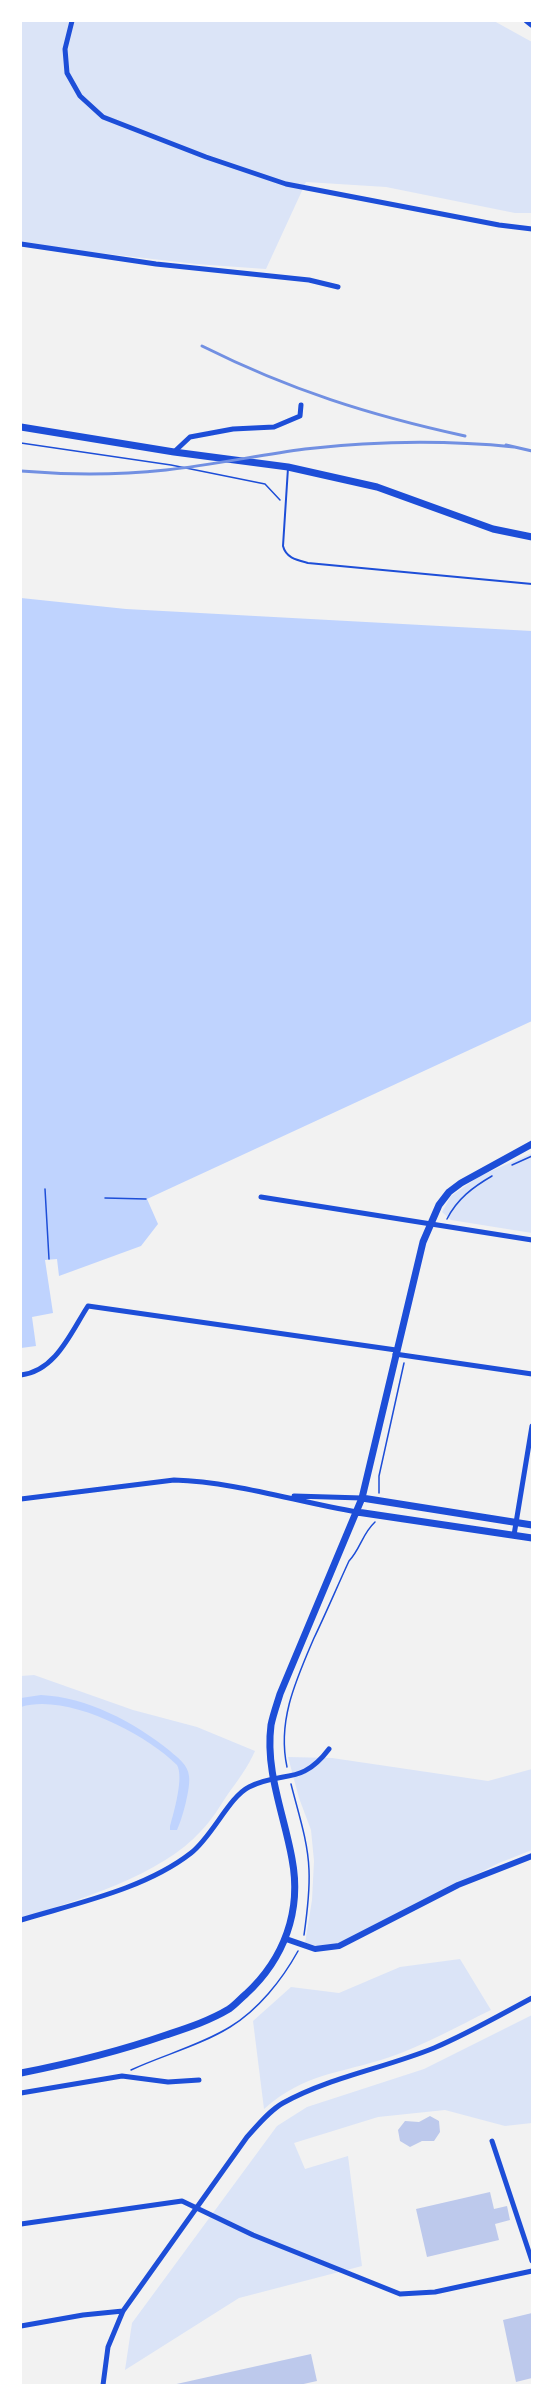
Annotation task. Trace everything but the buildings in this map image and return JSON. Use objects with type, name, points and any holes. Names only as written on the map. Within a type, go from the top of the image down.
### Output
[{"type":"main road","points":[[21,427],[174,452],[288,467],[377,487],[493,529],[532,537]]},
{"type":"main road","points":[[21,2073],[89,2060],[197,2025],[230,2008],[255,1986],[274,1963],[286,1939],[292,1916],[295,1878],[273,1779],[270,1741],[272,1722],[280,1694],[362,1498],[423,1242],[431,1222],[439,1205],[455,1187],[532,1144]]},
{"type":"main road","points":[[362,1498],[532,1525]]},
{"type":"main road","points":[[357,1512],[532,1538]]},
{"type":"street","points":[[72,21],[65,49],[67,73],[80,96],[103,117],[206,157],[286,184],[499,225],[532,229]]},
{"type":"street","points":[[527,21],[532,25]]},
{"type":"street","points":[[21,244],[156,264],[309,280],[338,287]]},
{"type":"street","points":[[174,452],[190,437],[233,429],[274,427],[300,416],[302,405]]},
{"type":"street","points":[[261,1197],[431,1222],[443,1226],[532,1240]]},
{"type":"street","points":[[21,1375],[38,1372],[47,1365],[88,1305],[532,1374]]},
{"type":"street","points":[[514,1535],[532,1426]]},
{"type":"street","points":[[21,1499],[174,1480],[283,1496],[357,1512]]},
{"type":"street","points":[[283,1496],[362,1498]]},
{"type":"street","points":[[21,1920],[133,1885],[169,1868],[194,1851],[205,1840],[248,1788],[310,1770],[329,1749]]},
{"type":"street","points":[[286,1939],[315,1949],[339,1946],[458,1885],[532,1856]]},
{"type":"street","points":[[103,2385],[108,2347],[123,2311],[247,2137],[268,2114],[283,2103],[316,2088],[382,2068],[435,2047],[532,1998]]},
{"type":"street","points":[[21,2092],[122,2076],[168,2082],[199,2080]]},
{"type":"street","points":[[492,2141],[532,2261]]},
{"type":"street","points":[[21,2224],[182,2201],[253,2235],[400,2294],[435,2292],[532,2271]]},
{"type":"street","points":[[21,2326],[83,2315],[123,2311]]},
{"type":"lane","points":[[288,467],[283,548],[294,559],[308,564],[532,584]]},
{"type":"path","points":[[21,443],[171,465],[265,484],[285,509]]},
{"type":"path","points":[[509,1166],[532,1156]]},
{"type":"path","points":[[443,1226],[453,1208],[472,1188],[500,1172]]},
{"type":"path","points":[[45,1189],[49,1259]]},
{"type":"path","points":[[105,1198],[146,1199]]},
{"type":"path","points":[[378,1501],[379,1476],[405,1355]]},
{"type":"path","points":[[114,2078],[195,2045],[230,2027],[264,1998],[285,1974],[301,1945],[309,1894],[309,1869],[306,1840],[284,1755],[285,1723],[294,1685],[349,1562],[356,1553],[368,1527],[374,1524],[376,1514]]},
{"type":"shaded area","points":[[21,21],[494,21],[532,42],[532,213],[515,213],[386,187],[306,182],[266,269],[196,264],[21,244]]},
{"type":"shaded area","points":[[532,1153],[532,1233],[451,1220],[442,1212],[451,1196],[480,1176]]},
{"type":"shaded area","points":[[34,1675],[133,1710],[197,1727],[255,1751],[212,1818],[184,1847],[164,1861],[117,1885],[21,1918],[21,1676]]},
{"type":"shaded area","points":[[288,1757],[332,1758],[488,1781],[532,1769],[532,1850],[499,1863],[338,1943],[318,1946],[305,1943],[312,1900],[314,1861],[311,1830],[299,1798]]},
{"type":"shaded area","points":[[460,1959],[491,2010],[403,2052],[309,2081],[279,2097],[264,2109],[253,2021],[291,1987],[339,1993],[400,1967]]},
{"type":"shaded area","points":[[532,2015],[532,2123],[505,2126],[445,2110],[378,2117],[294,2143],[305,2169],[348,2156],[362,2266],[239,2298],[125,2370],[132,2323],[277,2126],[307,2107],[424,2069]]},
{"type":"water","points":[[21,598],[126,609],[532,631],[532,1021],[147,1199],[158,1224],[141,1246],[59,1276],[57,1259],[45,1260],[53,1313],[32,1317],[36,1346],[21,1348]]},
{"type":"water","points":[[41,1695],[76,1701],[109,1713],[141,1730],[179,1759],[187,1768],[189,1788],[177,1830],[170,1830],[170,1826],[179,1786],[177,1765],[145,1740],[104,1719],[60,1706],[40,1704],[21,1707],[21,1698]]},
{"type":"railway","points":[[202,346],[267,376],[330,400],[465,436]]},
{"type":"railway","points":[[21,471],[94,474],[148,472],[305,449],[357,444],[436,442],[514,447]]},
{"type":"railway","points":[[506,445],[532,451]]}]
